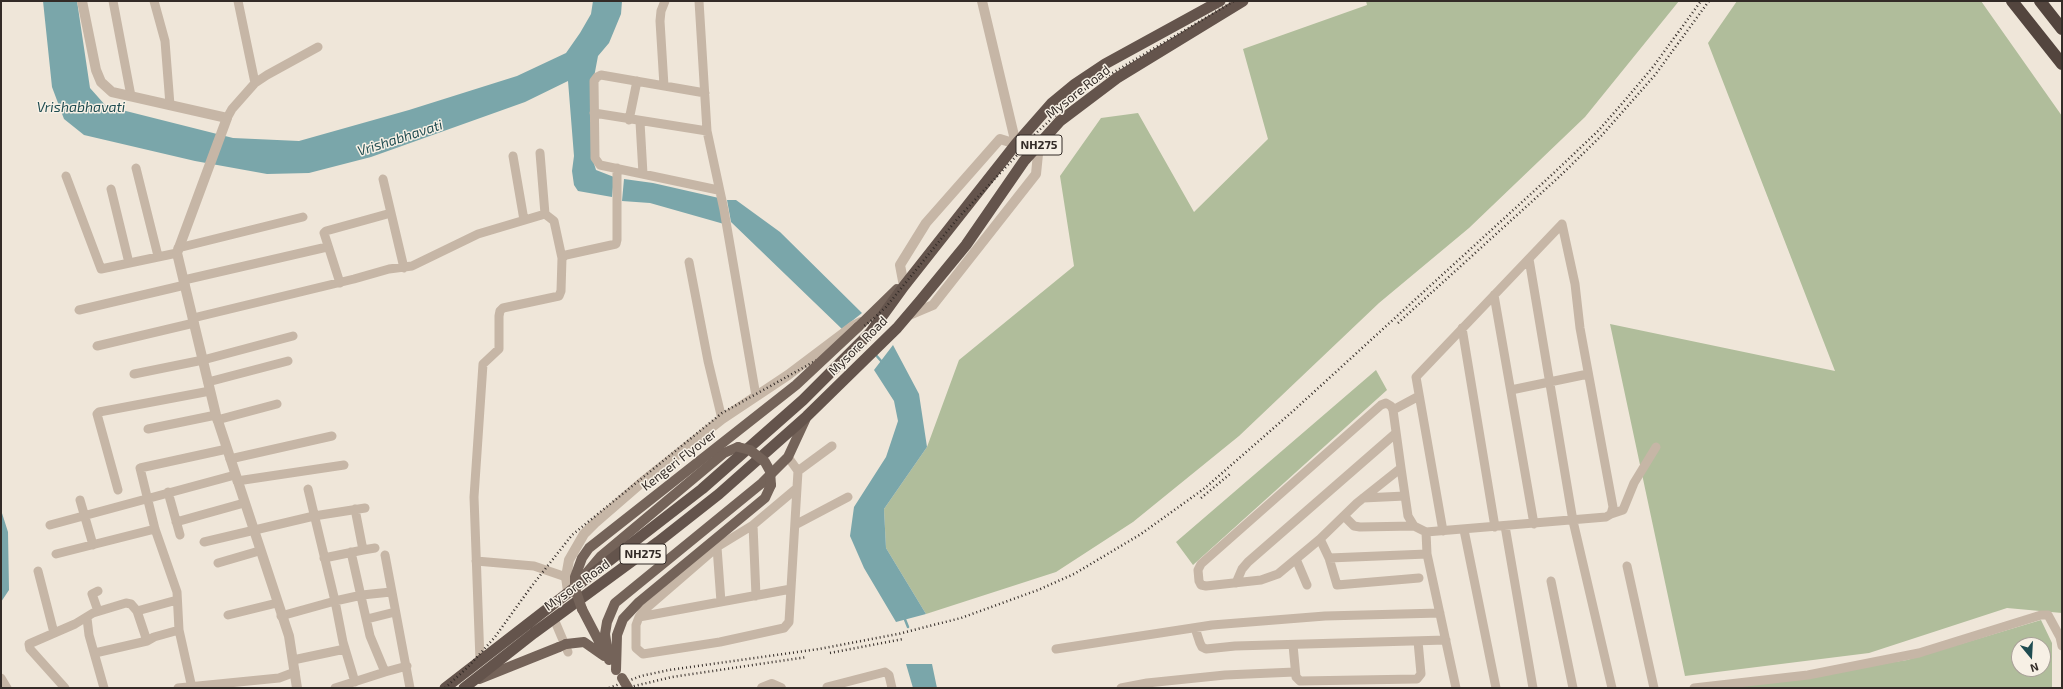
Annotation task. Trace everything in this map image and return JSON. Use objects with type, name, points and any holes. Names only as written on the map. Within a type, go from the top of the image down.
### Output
[{"type":"highway","name":"Mysore Road","points":[[468,685],[568,591],[702,489],[803,400],[870,332],[904,286],[1016,144],[1052,103],[1075,84],[1105,64],[1220,1]]},
{"type":"highway","name":"Mysore Road","points":[[444,688],[480,660],[530,628],[554,619],[627,566],[719,494],[807,416],[866,359],[907,316],[966,245],[1024,161],[1060,121],[1118,78],[1243,1]]},
{"type":"highway","points":[[2012,1],[2062,64]]},
{"type":"highway","points":[[2040,1],[2062,29]]},
{"type":"main road","name":"Kengeri Flyover","points":[[601,635],[582,608],[575,589],[575,577],[582,558],[589,548],[796,385],[897,289],[904,286]]},
{"type":"main road","points":[[609,660],[601,635],[615,603],[762,483],[788,457],[807,416]]},
{"type":"main road","name":"Kengeri Flyover","points":[[578,583],[600,556],[724,453],[738,447],[750,450],[765,462],[770,472],[771,485],[765,498],[646,596],[623,619],[617,635],[619,674]]},
{"type":"main road","points":[[468,685],[571,642],[584,642],[592,646],[609,660],[628,688]]},
{"type":"street","points":[[82,1],[96,70],[101,82],[112,92],[170,105],[226,120]]},
{"type":"street","points":[[114,1],[130,96]]},
{"type":"street","points":[[154,1],[165,41],[170,105]]},
{"type":"street","points":[[238,1],[255,83]]},
{"type":"street","points":[[664,86],[660,21],[661,11],[665,1]]},
{"type":"street","points":[[699,1],[707,131],[718,190],[724,210],[756,396]]},
{"type":"street","points":[[982,1],[1016,144]]},
{"type":"street","points":[[297,688],[289,636],[259,551],[217,418],[184,283],[178,250],[192,210],[205,182],[226,120],[232,110],[255,83],[318,48]]},
{"type":"street","points":[[704,93],[601,75],[596,77],[594,81],[594,158],[600,165],[617,172],[643,174],[718,190]]},
{"type":"street","points":[[629,120],[637,81]]},
{"type":"street","points":[[594,113],[640,122],[707,131]]},
{"type":"street","points":[[640,122],[643,174]]},
{"type":"street","points":[[904,286],[900,265],[926,223],[1000,139],[1016,144]]},
{"type":"street","points":[[907,316],[933,305],[1036,174],[1039,144]]},
{"type":"street","points":[[480,660],[474,497],[483,364],[499,349],[499,316],[500,311],[503,308],[554,298],[559,296],[560,291],[562,258],[554,221],[545,214],[540,153]]},
{"type":"street","points":[[513,156],[524,220]]},
{"type":"street","points":[[136,168],[158,256]]},
{"type":"street","points":[[562,258],[616,244],[617,172]]},
{"type":"street","points":[[66,176],[101,269],[158,256],[303,217]]},
{"type":"street","points":[[383,179],[404,268]]},
{"type":"street","points":[[111,189],[129,263]]},
{"type":"street","points":[[340,283],[324,236],[326,230],[391,213]]},
{"type":"street","points":[[97,346],[389,269],[412,266],[478,234],[545,214]]},
{"type":"street","points":[[1443,531],[1416,377],[1562,224],[1575,284],[1588,374],[1613,507],[1611,514]]},
{"type":"street","points":[[79,310],[327,247]]},
{"type":"street","points":[[1529,259],[1573,521],[1612,688]]},
{"type":"street","points":[[689,262],[708,361],[722,420]]},
{"type":"street","points":[[1494,295],[1534,524]]},
{"type":"street","points":[[568,591],[566,577],[569,560],[584,534],[640,484],[722,420],[788,375],[853,326],[866,320]]},
{"type":"street","points":[[1462,328],[1495,527]]},
{"type":"street","points":[[134,374],[203,360],[293,336]]},
{"type":"street","points":[[118,490],[97,414],[99,412],[209,387],[288,361]]},
{"type":"street","points":[[1511,390],[1588,374]]},
{"type":"street","points":[[1394,410],[1419,396]]},
{"type":"street","points":[[1401,468],[1363,498],[1320,539],[1270,578],[1206,586],[1201,585],[1199,581],[1198,570],[1201,564],[1381,405],[1386,403],[1394,410],[1408,516],[1414,526]]},
{"type":"street","points":[[148,428],[217,418],[277,404]]},
{"type":"street","points":[[1236,583],[1242,569],[1248,562],[1396,433]]},
{"type":"street","points":[[192,687],[179,630],[177,592],[155,529],[140,468],[332,436]]},
{"type":"street","points":[[798,471],[832,446]]},
{"type":"street","points":[[1344,516],[1354,526],[1414,526],[1426,532],[1573,521],[1606,517],[1624,510],[1634,483],[1656,447]]},
{"type":"street","points":[[788,457],[798,471],[795,525],[789,622],[784,628],[720,642],[643,654],[636,648],[636,625],[643,610],[717,547],[753,525],[797,488]]},
{"type":"street","points":[[50,525],[168,492],[236,478],[344,465]]},
{"type":"street","points":[[308,489],[345,649],[355,682]]},
{"type":"street","points":[[168,492],[180,535]]},
{"type":"street","points":[[1363,498],[1405,496]]},
{"type":"street","points":[[795,525],[848,497]]},
{"type":"street","points":[[80,500],[93,545]]},
{"type":"street","points":[[176,522],[244,503]]},
{"type":"street","points":[[204,542],[252,529],[314,516],[365,508]]},
{"type":"street","points":[[355,509],[363,550]]},
{"type":"street","points":[[753,525],[756,596]]},
{"type":"street","points":[[1505,526],[1533,688]]},
{"type":"street","points":[[56,554],[155,529]]},
{"type":"street","points":[[1464,530],[1496,688]]},
{"type":"street","points":[[1426,532],[1427,554],[1456,688]]},
{"type":"street","points":[[1320,539],[1329,558],[1337,585],[1419,578]]},
{"type":"street","points":[[717,547],[721,602]]},
{"type":"street","points":[[324,558],[375,548]]},
{"type":"street","points":[[218,563],[259,551]]},
{"type":"street","points":[[351,552],[362,595],[370,636],[385,672]]},
{"type":"street","points":[[1329,558],[1427,554]]},
{"type":"street","points":[[385,555],[410,688]]},
{"type":"street","points":[[1296,559],[1307,585]]},
{"type":"street","points":[[476,561],[534,566],[566,577]]},
{"type":"street","points":[[1627,566],[1654,688]]},
{"type":"street","points":[[38,571],[54,633]]},
{"type":"street","points":[[1552,581],[1573,688]]},
{"type":"street","points":[[639,617],[791,589]]},
{"type":"street","points":[[98,591],[92,594],[98,611]]},
{"type":"street","points":[[281,616],[362,595],[391,592]]},
{"type":"street","points":[[138,611],[177,600]]},
{"type":"street","points":[[64,688],[29,646],[29,644],[87,618],[98,611],[126,603],[130,604],[138,611],[147,641]]},
{"type":"street","points":[[228,616],[277,603]]},
{"type":"street","points":[[367,619],[395,612]]},
{"type":"street","points":[[1056,650],[1195,628],[1325,616],[1440,613]]},
{"type":"street","points":[[1694,688],[1808,675],[1913,654],[2041,615],[2048,615],[2060,637],[2062,646]]},
{"type":"street","points":[[87,618],[89,635],[104,688]]},
{"type":"street","points":[[554,619],[568,652]]},
{"type":"street","points":[[1195,628],[1200,643],[1206,649],[1446,640]]},
{"type":"street","points":[[95,653],[147,641],[154,637],[179,630]]},
{"type":"street","points":[[1293,645],[1295,672],[1296,677],[1300,681],[1417,679],[1421,674],[1418,641]]},
{"type":"street","points":[[293,660],[345,649]]},
{"type":"street","points":[[335,688],[407,666]]},
{"type":"street","points":[[178,688],[229,686],[279,678],[295,672]]},
{"type":"street","points":[[826,687],[885,672],[889,676],[892,688]]},
{"type":"street","points":[[1121,688],[1147,682],[1295,672]]},
{"type":"street","points":[[1,678],[7,688]]},
{"type":"street","points":[[762,688],[772,684],[781,688]]},
{"type":"green space","points":[[1366,1],[1679,1],[1585,117],[1469,228],[1379,303],[1239,436],[1133,522],[1056,572],[926,614],[886,548],[884,509],[927,447],[959,360],[1074,266],[1060,176],[1101,118],[1138,113],[1194,212],[1268,139],[1243,49],[1367,5]]},
{"type":"green space","points":[[1737,1],[1981,1],[2062,116],[2062,613],[2007,608],[1869,653],[1685,676],[1610,324],[1835,371],[1708,43]]},
{"type":"green space","points":[[1376,370],[1387,390],[1193,565],[1176,542]]},
{"type":"green space","points":[[2041,620],[2049,637],[2011,637],[2011,677],[2051,677],[2051,641],[2052,643],[2052,688],[1720,688],[1907,660]]},
{"type":"water","name":"Vrishabhavati","points":[[43,1],[77,1],[90,88],[106,106],[233,138],[299,141],[409,110],[517,76],[566,53],[591,14],[593,1],[622,1],[621,14],[609,43],[598,56],[591,93],[591,154],[596,170],[614,177],[612,197],[578,191],[574,185],[572,171],[574,156],[568,81],[525,102],[371,157],[309,173],[267,174],[195,161],[84,135],[64,119],[52,87]]},
{"type":"water","points":[[624,179],[653,183],[719,198],[724,224],[650,203],[622,201]]},
{"type":"water","points":[[727,200],[736,200],[780,232],[862,313],[842,329],[731,222]]},
{"type":"water","points":[[893,345],[919,394],[927,447],[884,509],[886,548],[926,614],[896,622],[864,568],[850,536],[854,507],[886,457],[898,421],[894,401],[874,370]]},
{"type":"water","points":[[1,510],[8,532],[9,590],[1,602]]},
{"type":"water","points":[[906,664],[932,664],[937,688],[913,688]]},
{"type":"waterway","points":[[875,354],[882,362]]},
{"type":"waterway","points":[[904,617],[908,627]]},
{"type":"railway","points":[[445,688],[468,667],[495,637],[531,587],[572,535],[722,413],[826,355],[872,320],[886,307],[958,218],[1034,135],[1082,91],[1234,1]]},
{"type":"railway","points":[[609,688],[641,676],[669,670],[819,649],[898,634],[961,618],[1038,590],[1074,574],[1141,534],[1205,488],[1292,412],[1556,171],[1599,130],[1626,99],[1653,67],[1701,1]]},
{"type":"railway","points":[[1398,323],[1560,176],[1602,135],[1655,75],[1709,1]]},
{"type":"railway","points":[[1201,498],[1230,474]]},
{"type":"railway","points":[[830,653],[903,639]]},
{"type":"railway","points":[[626,688],[672,677],[807,657]]}]
